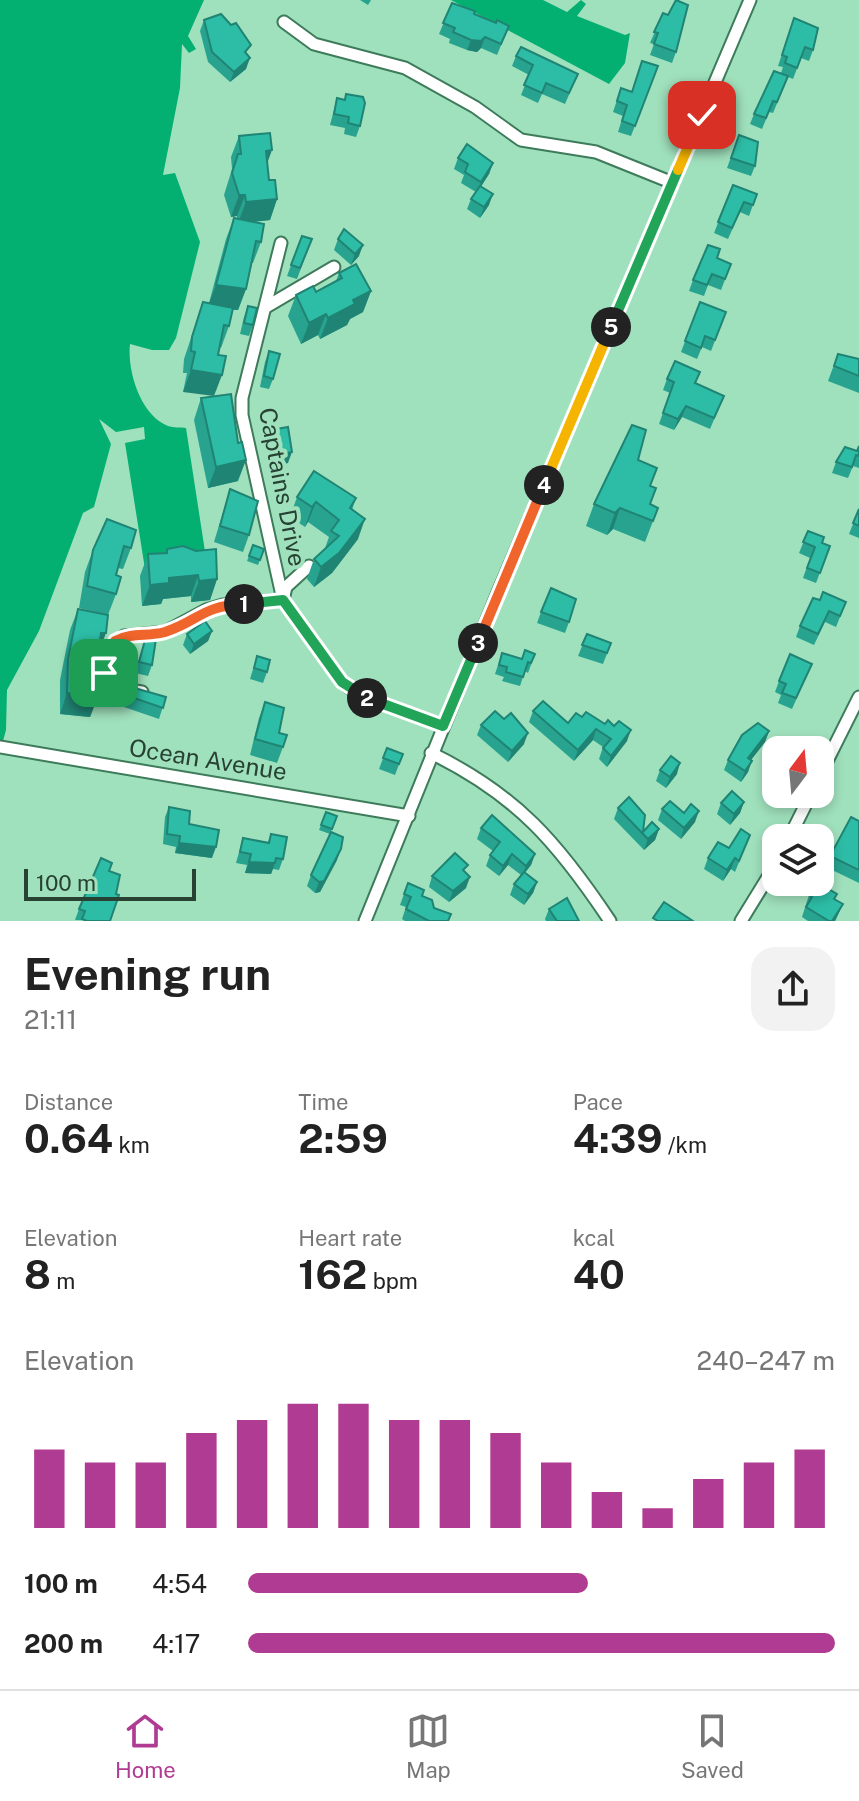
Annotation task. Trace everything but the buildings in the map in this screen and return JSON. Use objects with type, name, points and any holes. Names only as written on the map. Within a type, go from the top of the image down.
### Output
[{"type":"street","points":[[365,921],[409,816],[431,753],[750,0]]},
{"type":"street","points":[[284,22],[314,44],[405,68],[475,107],[521,140],[596,152],[673,183]]},
{"type":"street","name":"Captains Drive","points":[[281,243],[242,398],[242,415],[283,600],[342,682],[359,695],[443,726]]},
{"type":"street","points":[[266,307],[334,267]]},
{"type":"street","name":"Captains Drive","points":[[283,600],[286,587],[309,566]]},
{"type":"street","name":"Captains Drive","points":[[152,694],[123,689],[104,673],[115,641],[124,636],[165,632],[206,610],[223,605],[283,600]]},
{"type":"street","points":[[834,747],[859,697]]},
{"type":"street","name":"Ocean Avenue","points":[[0,747],[409,816]]},
{"type":"street","points":[[431,753],[486,782],[524,811],[558,849],[610,921]]},
{"type":"street","points":[[741,921],[762,887]]},
{"type":"shaded area","points":[[0,0],[204,0],[188,36],[196,49],[189,53],[182,44],[180,88],[163,175],[175,173],[200,242],[176,338],[169,350],[152,350],[130,344],[130,355],[137,391],[150,412],[168,426],[186,428],[206,558],[145,569],[125,443],[145,439],[144,427],[116,432],[99,419],[111,444],[94,507],[83,513],[39,631],[7,690],[6,730],[0,752]]},
{"type":"shaded area","points":[[451,0],[543,0],[567,12],[581,0],[586,4],[577,16],[625,35],[630,33],[625,63],[609,84]]},
{"type":"route","points":[[104,673],[115,641],[124,636],[165,632],[206,610],[223,605],[283,600],[342,682],[359,695],[443,726],[702,115]]}]
